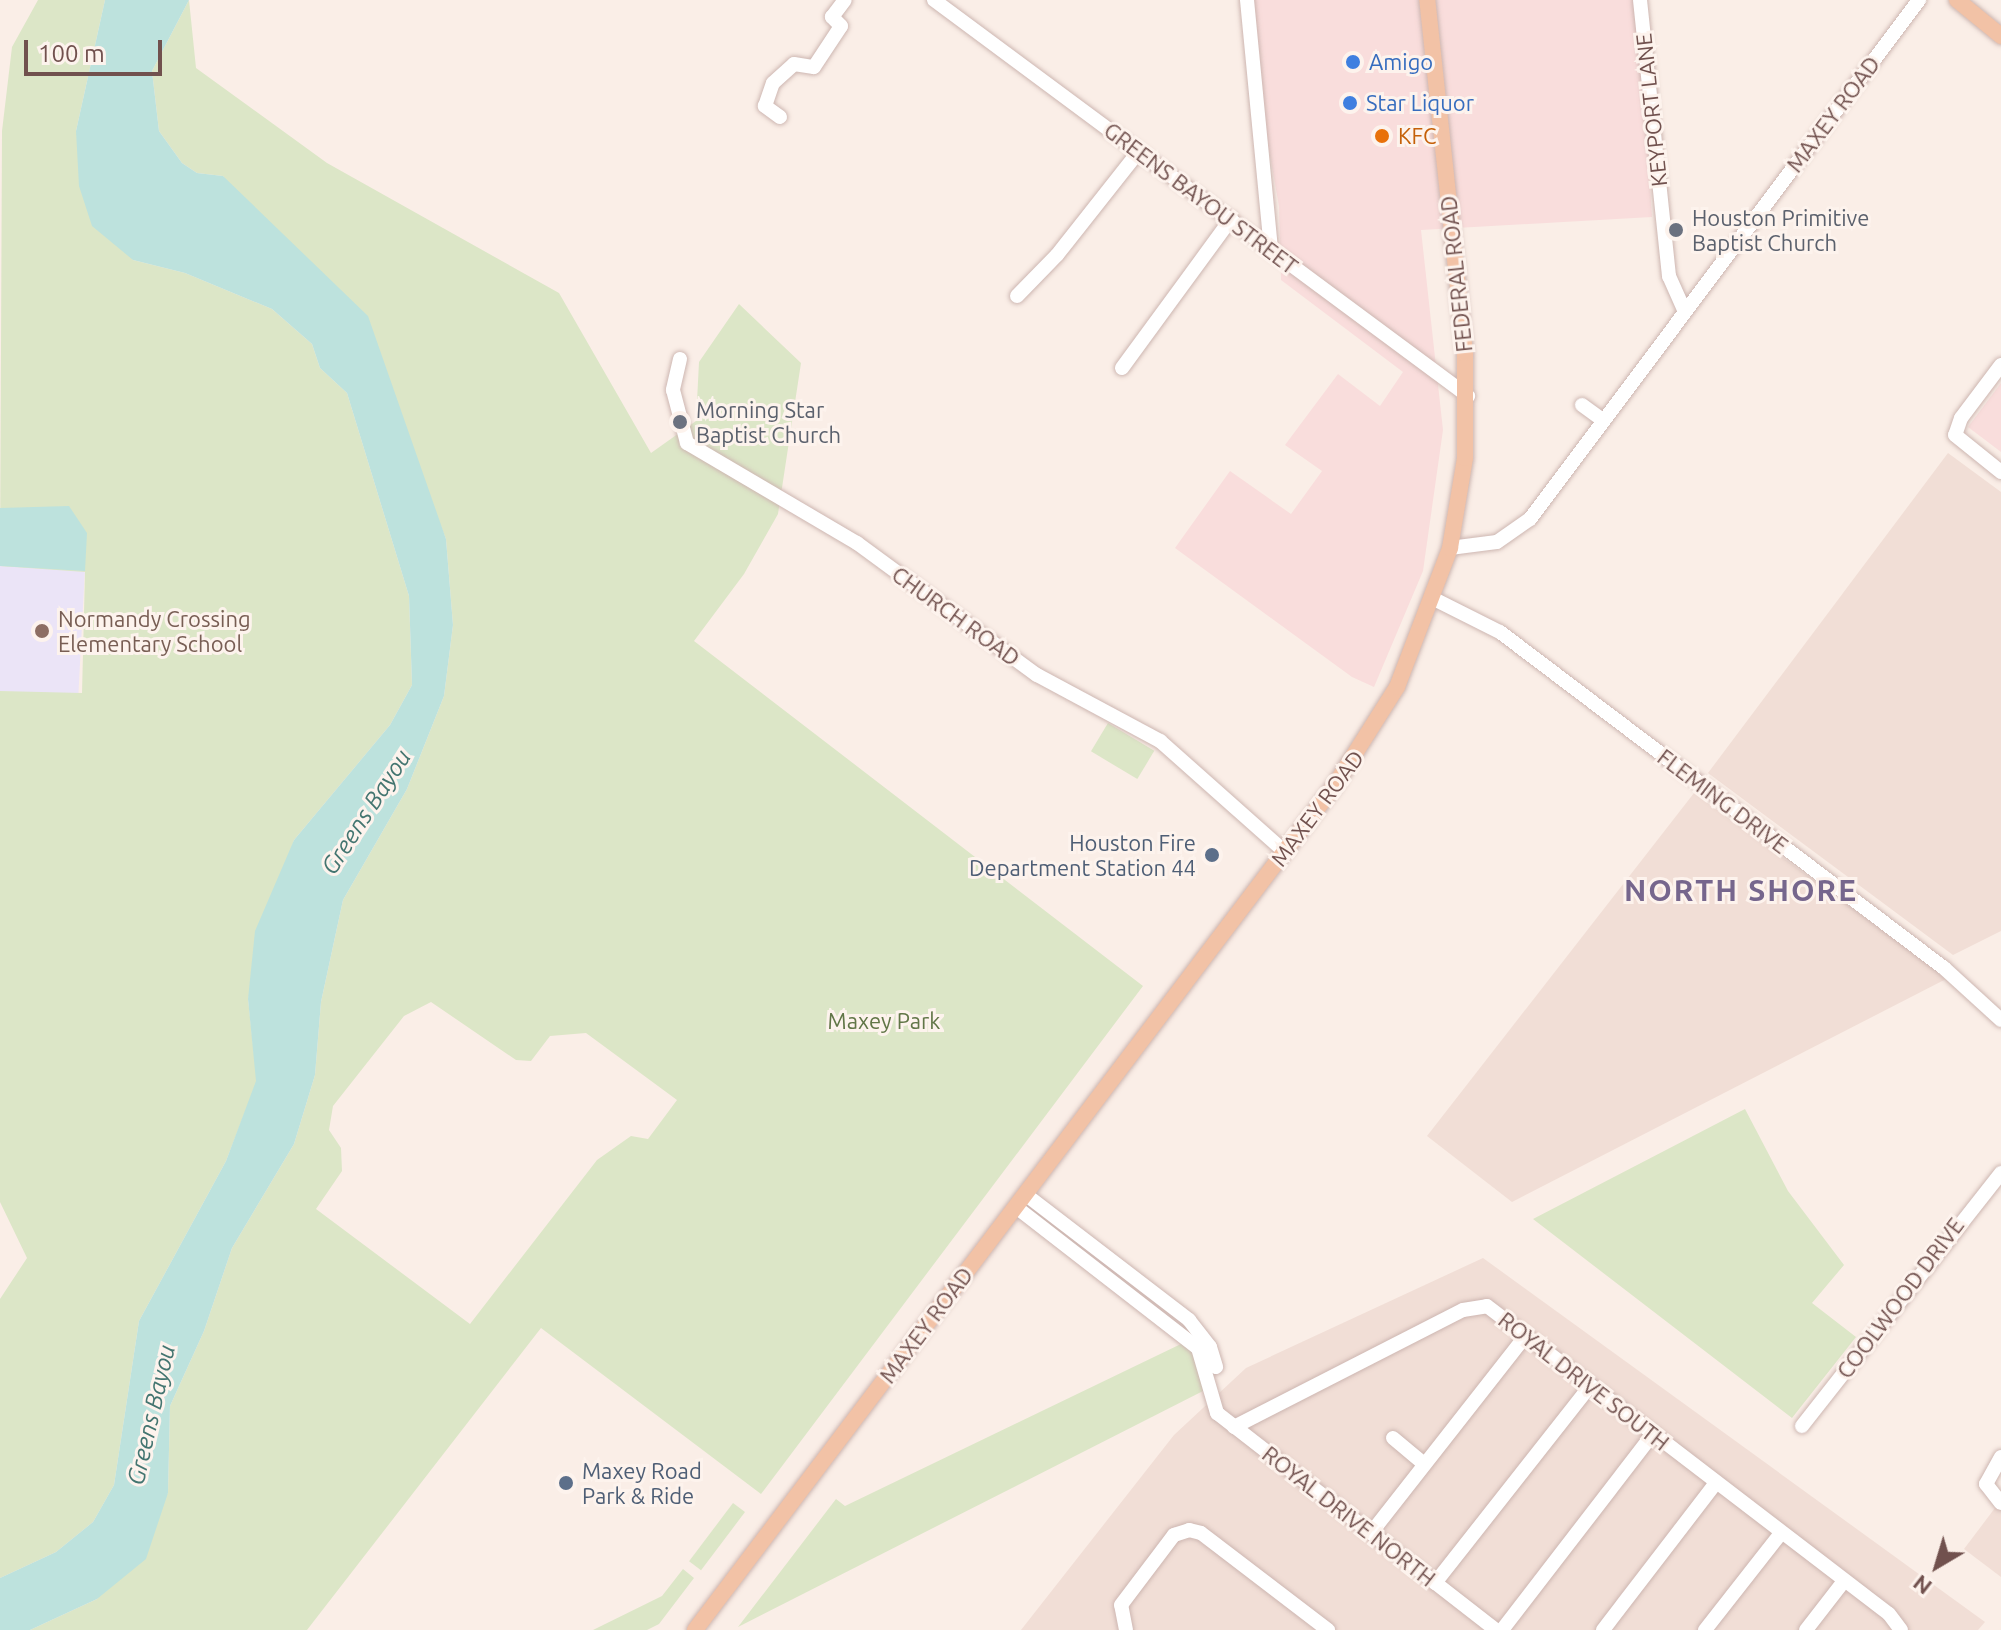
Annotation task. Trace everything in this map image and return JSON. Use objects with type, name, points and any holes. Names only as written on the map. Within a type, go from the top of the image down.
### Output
[{"type":"main road","name":"FEDERAL ROAD","points":[[1427,0],[1468,396],[1465,458],[1450,548]]},
{"type":"main road","points":[[1957,0],[2001,36]]},
{"type":"main road","name":"MAXEY ROAD","points":[[699,1629],[1371,734],[1434,599],[1450,548]]},
{"type":"street","points":[[780,117],[765,106],[773,83],[794,64],[814,67],[841,26],[832,17],[845,0]]},
{"type":"street","name":"GREENS BAYOU STREET","points":[[934,0],[1468,396]]},
{"type":"street","points":[[1247,0],[1271,250]]},
{"type":"street","name":"KEYPORT LANE","points":[[1640,0],[1669,276],[1685,312]]},
{"type":"street","name":"MAXEY ROAD","points":[[1450,548],[1497,542],[1521,527],[1919,0]]},
{"type":"street","points":[[1017,296],[1057,255],[1139,151]]},
{"type":"street","points":[[1122,368],[1231,219]]},
{"type":"street","name":"CHURCH ROAD","points":[[680,359],[673,390],[687,443],[857,543],[1037,675],[1160,741],[1285,852]]},
{"type":"street","points":[[2001,365],[1961,418],[1955,435],[2001,472]]},
{"type":"street","points":[[1582,405],[1603,420]]},
{"type":"street","name":"FLEMING DRIVE","points":[[1434,599],[1500,632],[1970,988],[2001,1020]]},
{"type":"street","name":"COOLWOOD DRIVE","points":[[1802,1426],[2001,1173]]},
{"type":"street","points":[[1020,1200],[1112,1261],[1202,1333],[1215,1359],[1217,1384],[1212,1395]]},
{"type":"street","name":"ROYAL DRIVE NORTH","points":[[1020,1200],[1102,1273],[1198,1348],[1217,1413],[1499,1630]]},
{"type":"street","points":[[1102,1273],[1112,1261]]},
{"type":"street","name":"ROYAL DRIVE SOUTH","points":[[1234,1427],[1463,1310],[1487,1306],[1844,1581],[1901,1630]]},
{"type":"street","points":[[1371,1533],[1526,1335]]},
{"type":"street","points":[[1435,1583],[1590,1386]]},
{"type":"street","points":[[1499,1630],[1653,1434]]},
{"type":"street","points":[[1393,1438],[1424,1464]]},
{"type":"street","points":[[2001,1457],[1986,1484],[2001,1503]]},
{"type":"street","points":[[1603,1630],[1716,1483]]},
{"type":"street","points":[[1126,1630],[1121,1605],[1174,1535],[1189,1530],[1201,1533],[1328,1630]]},
{"type":"street","points":[[1705,1630],[1781,1533]]},
{"type":"street","points":[[1806,1630],[1844,1581]]},
{"type":"shaded area","points":[[1242,0],[1638,0],[1652,217],[1421,230],[1443,430],[1423,571],[1374,687],[1352,677],[1175,548],[1230,471],[1291,514],[1322,471],[1285,445],[1338,374],[1380,406],[1403,372],[1281,280],[1279,206]]},
{"type":"shaded area","points":[[2001,383],[2001,452],[1968,427]]},
{"type":"shaded area","points":[[1948,453],[2001,492],[2001,931],[1953,955],[1708,773]]},
{"type":"shaded area","name":"Normandy Crossing Elementary School","points":[[0,566],[85,570],[78,695],[0,691]]},
{"type":"shaded area","points":[[1694,793],[1948,978],[1512,1202],[1427,1136]]},
{"type":"shaded area","points":[[1483,1258],[1985,1622],[1978,1630],[1021,1630],[1174,1435],[1246,1368]]},
{"type":"shaded area","points":[[2001,1500],[2001,1577],[1964,1549]]},
{"type":"green space","points":[[38,0],[105,0],[76,131],[133,260],[185,273],[272,309],[312,344],[320,368],[347,393],[409,596],[412,685],[390,725],[294,840],[248,999],[257,1081],[226,1161],[139,1321],[114,1485],[93,1522],[56,1552],[0,1578],[0,1299],[27,1258],[0,1202],[0,691],[82,693],[85,572],[0,566],[2,131],[12,47]]},
{"type":"green space","name":"Maxey Park","points":[[189,0],[196,68],[327,163],[559,293],[651,453],[696,421],[699,362],[739,304],[801,363],[778,514],[744,574],[694,641],[1143,986],[761,1494],[541,1328],[307,1630],[30,1630],[97,1599],[168,1493],[170,1406],[204,1331],[232,1248],[294,1144],[315,1075],[321,1002],[343,900],[407,789],[444,696],[453,625],[446,539],[416,463],[223,176],[197,173],[182,163],[159,131],[152,71]],"holes":[[[431,1002],[516,1060],[531,1061],[550,1036],[586,1033],[677,1100],[648,1139],[631,1136],[597,1160],[470,1324],[316,1209],[342,1171],[341,1148],[329,1130],[333,1106],[404,1016]]]},
{"type":"green space","points":[[1108,723],[1154,751],[1137,779],[1091,751]]},
{"type":"green space","points":[[1745,1109],[1788,1191],[1844,1265],[1812,1303],[1856,1337],[1792,1418],[1533,1219]]},
{"type":"green space","points":[[1183,1343],[1196,1353],[1205,1390],[738,1627],[836,1499],[845,1506]]},
{"type":"green space","points":[[733,1503],[745,1512],[701,1570],[689,1561]]},
{"type":"green space","points":[[683,1569],[694,1578],[659,1624],[647,1630],[593,1630],[662,1596]]},
{"type":"water","name":"Greens Bayou","points":[[105,0],[189,0],[152,71],[159,131],[182,163],[197,173],[223,176],[368,316],[446,539],[453,625],[444,696],[407,789],[343,900],[321,1002],[315,1075],[294,1144],[232,1248],[204,1331],[170,1406],[168,1493],[146,1559],[97,1599],[30,1630],[0,1630],[0,1578],[56,1552],[93,1522],[114,1485],[139,1321],[226,1161],[256,1081],[248,999],[255,931],[294,840],[390,725],[412,685],[409,596],[347,393],[320,368],[312,344],[272,309],[185,273],[133,260],[92,226],[79,186],[76,131]]},
{"type":"water","points":[[69,506],[87,533],[85,571],[0,566],[0,508]]},
{"type":"place","name":"Amigo","points":[[1353,62]]},
{"type":"place","name":"Star Liquor","points":[[1350,103]]},
{"type":"place","name":"KFC","points":[[1382,136]]},
{"type":"place","name":"Houston Primitive Baptist Church","points":[[1676,230]]},
{"type":"place","name":"Morning Star Baptist Church","points":[[680,422]]},
{"type":"place","name":"Normandy Crossing Elementary School","points":[[42,631]]},
{"type":"place","name":"Houston Fire Department Station 44","points":[[1212,855]]},
{"type":"place","name":"Maxey Road Park & Ride","points":[[566,1483]]},
{"type":"district","name":"NORTH SHORE","points":[[1741,890]]}]
